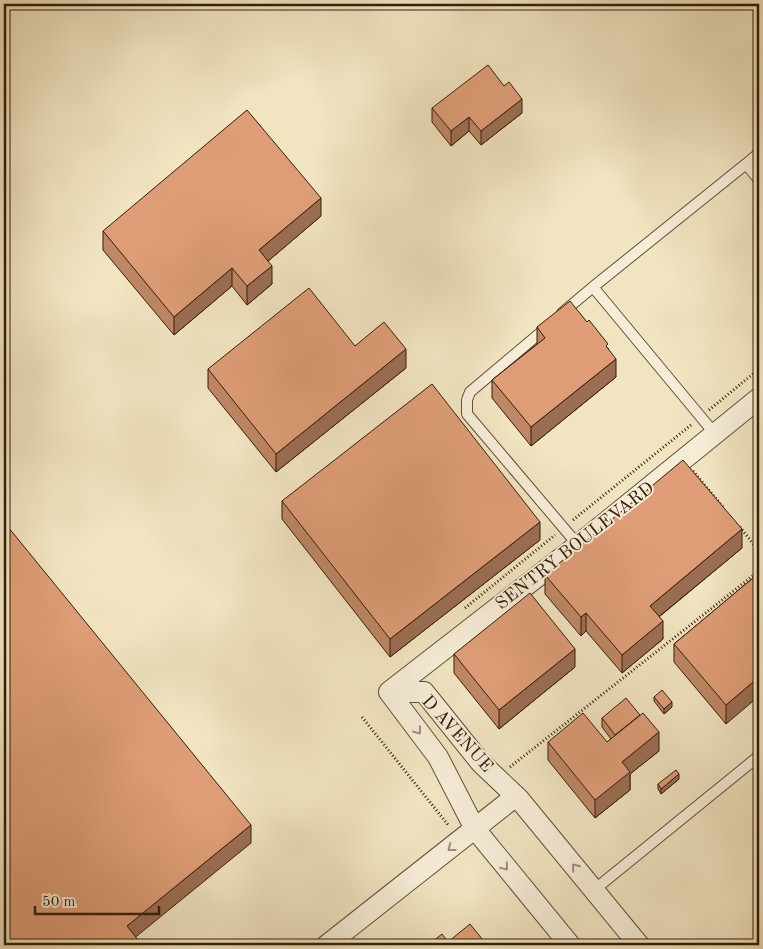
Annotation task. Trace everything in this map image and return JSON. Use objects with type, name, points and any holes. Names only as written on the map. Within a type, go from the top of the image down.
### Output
[{"type":"street","name":"SENTRY BOULEVARD","points":[[389,692],[578,545],[759,398]]},
{"type":"street","name":"D AVENUE","points":[[389,692],[424,692],[475,756],[516,796],[639,945]]},
{"type":"street","name":"D AVENUE","points":[[389,692],[438,757],[475,829],[570,945]]},
{"type":"street","points":[[327,945],[516,796]]},
{"type":"lane","points":[[578,545],[467,414],[467,400],[470,392],[594,287],[759,153]]},
{"type":"lane","points":[[746,164],[759,180]]},
{"type":"lane","points":[[594,287],[715,434]]},
{"type":"lane","points":[[594,890],[759,756]]},
{"type":"path","points":[[669,442],[728,513]]},
{"type":"path","points":[[734,520],[759,551]]},
{"type":"path","points":[[496,778],[759,571]]},
{"type":"building","points":[[488,65],[504,86],[509,82],[522,99],[481,131],[469,117],[451,131],[432,108]]},
{"type":"building","points":[[247,110],[321,198],[259,250],[272,266],[247,286],[232,268],[174,317],[103,231]]},
{"type":"building","points":[[309,288],[355,346],[384,322],[406,349],[276,454],[208,369]]},
{"type":"building","points":[[570,301],[587,322],[589,320],[608,344],[606,346],[616,359],[531,427],[492,380],[545,338],[537,327]]},
{"type":"building","points":[[432,384],[540,522],[390,639],[282,501]]},
{"type":"building","points":[[683,460],[742,529],[650,606],[663,621],[622,655],[586,613],[581,617],[545,575]]},
{"type":"building","points":[[4,522],[251,825],[127,926],[142,945],[4,945]]},
{"type":"building","points":[[759,573],[759,677],[726,705],[674,644]]},
{"type":"building","points":[[530,593],[575,649],[499,710],[454,654]]},
{"type":"building","points":[[662,690],[672,702],[664,709],[654,697]]},
{"type":"building","points":[[626,698],[640,715],[615,735],[602,718]]},
{"type":"building","points":[[583,713],[607,742],[643,713],[659,732],[622,762],[630,772],[595,800],[548,742]]},
{"type":"building","points":[[676,770],[679,774],[661,789],[658,784]]},
{"type":"building","points":[[470,924],[487,945],[428,945],[442,934],[448,942]]}]
